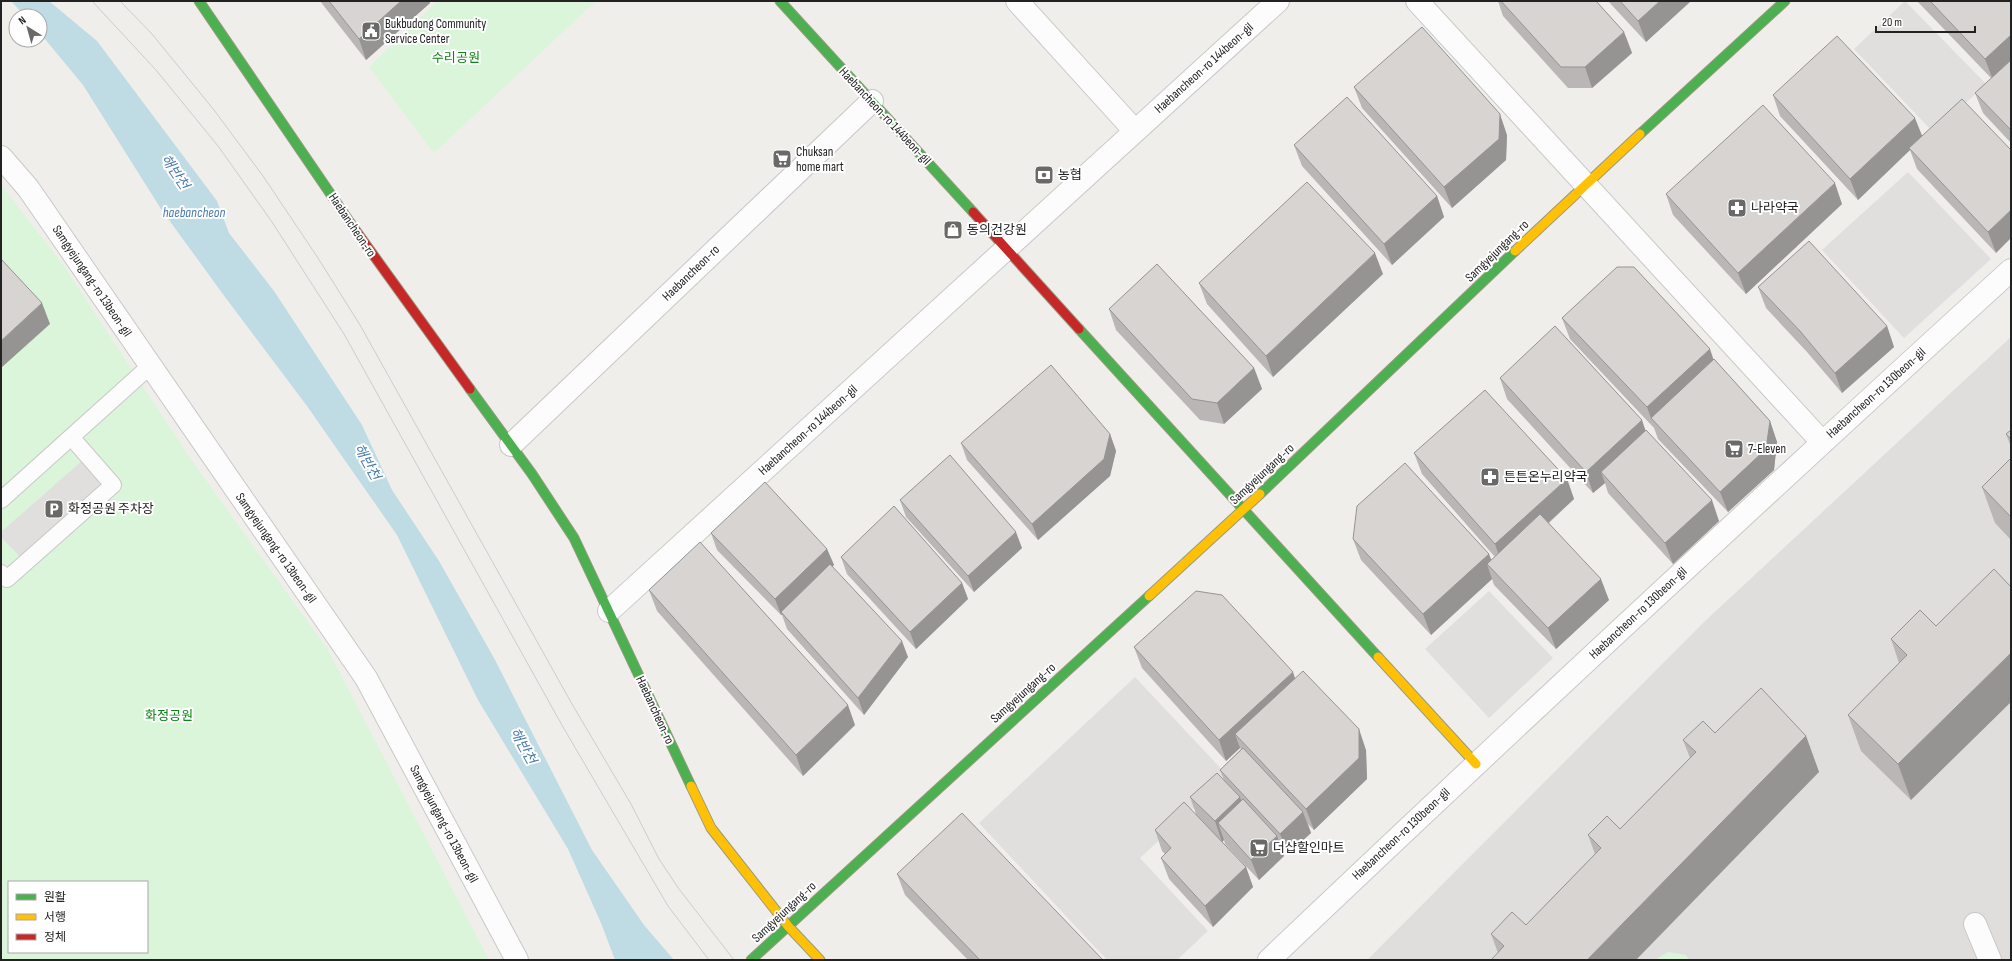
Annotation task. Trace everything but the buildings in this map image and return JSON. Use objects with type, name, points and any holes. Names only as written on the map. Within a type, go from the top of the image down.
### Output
[{"type":"street","name":"Haebancheon-ro","points":[[199,1],[381,268],[511,445],[574,538],[711,828],[788,926],[820,960]]},
{"type":"street","name":"Haebancheon-ro 144beon-gil","points":[[780,1],[1007,248]]},
{"type":"street","points":[[1017,1],[1135,131]]},
{"type":"street","points":[[1417,1],[1584,185],[1822,442]]},
{"type":"street","name":"Samgyejungang-ro","points":[[751,960],[1243,510],[1584,185],[1785,1]]},
{"type":"street","name":"Haebancheon-ro 144beon-gil","points":[[609,611],[1135,131],[1273,2]]},
{"type":"street","name":"Haebancheon-ro","points":[[511,445],[872,102]]},
{"type":"street","name":"Samgyejungang-ro 13beon-gil","points":[[1,157],[28,188],[366,678],[517,960]]},
{"type":"street","points":[[1007,248],[1243,510],[1476,764]]},
{"type":"street","name":"Haebancheon-ro 130beon-gil","points":[[1269,960],[1476,764],[1822,442],[2011,270]]},
{"type":"street","points":[[1975,924],[1990,960]]},
{"type":"lane","points":[[1,500],[72,438],[150,366]]},
{"type":"lane","points":[[1,573],[6,580],[113,485],[72,438]]},
{"type":"shaded area","points":[[1905,1],[1986,84],[1934,133],[1854,49]]},
{"type":"shaded area","points":[[1908,172],[1991,259],[1904,338],[1822,250]]},
{"type":"shaded area","points":[[2011,337],[2011,960],[1367,960],[1705,621]]},
{"type":"shaded area","name":"화정공원 주차장","points":[[82,461],[106,485],[23,560],[1,537],[1,532]]},
{"type":"shaded area","points":[[1489,591],[1553,658],[1489,718],[1425,649]]},
{"type":"shaded area","points":[[1135,677],[1228,776],[1140,858],[1208,931],[1177,960],[1107,960],[979,823]]},
{"type":"green space","name":"수리공원","points":[[438,1],[596,1],[434,153],[369,67]]},
{"type":"green space","name":"화정공원","points":[[1,185],[62,263],[190,458],[328,650],[489,960],[1,960]]},
{"type":"green space","points":[[1668,952],[1686,955],[1689,960],[1655,960]]},
{"type":"water","name":"haebancheon","points":[[11,1],[49,1],[97,41],[217,201],[229,233],[274,291],[362,425],[392,490],[439,561],[494,658],[592,850],[644,925],[674,960],[615,960],[601,923],[568,849],[478,700],[397,535],[307,406],[161,209],[83,85],[48,43],[48,8],[18,8]]},
{"type":"tram line","points":[[92,1],[156,70],[218,146],[272,222],[344,334],[563,727],[668,906],[709,960]]},
{"type":"tram line","points":[[120,1],[152,34],[214,110],[263,176],[318,258],[360,325],[572,704],[631,804],[659,859],[679,889],[734,960]]},
{"type":"traffic: fast","points":[[199,1],[351,224]]},
{"type":"traffic: fast","points":[[780,1],[973,212]]},
{"type":"traffic: fast","points":[[1640,134],[1785,1]]},
{"type":"traffic: fast","points":[[1260,494],[1515,251]]},
{"type":"traffic: fast","points":[[1079,329],[1378,657]]},
{"type":"traffic: fast","points":[[470,389],[532,474],[574,538],[691,786]]},
{"type":"traffic: fast","points":[[751,960],[1149,596]]},
{"type":"traffic: slow","points":[[1515,251],[1640,134]]},
{"type":"traffic: slow","points":[[1149,596],[1260,494]]},
{"type":"traffic: slow","points":[[1378,657],[1476,764]]},
{"type":"traffic: slow","points":[[691,786],[711,828],[788,926],[820,960]]},
{"type":"traffic: jam","points":[[973,212],[1079,329]]},
{"type":"traffic: jam","points":[[351,224],[470,389]]},
{"type":"place","name":"Bukbudong Community Service Center","points":[[371,31]]},
{"type":"place","name":"Chuksan home mart","points":[[782,159]]},
{"type":"place","name":"농협","points":[[1044,175]]},
{"type":"place","name":"나라약국","points":[[1737,208]]},
{"type":"place","name":"동의건강원","points":[[953,230]]},
{"type":"place","name":"7-Eleven","points":[[1734,449]]},
{"type":"place","name":"튼튼온누리약국","points":[[1490,477]]},
{"type":"place","name":"화정공원 주차장","points":[[54,509]]},
{"type":"place","name":"더샵할인마트","points":[[1259,848]]},
{"type":"water label","name":"해반천","points":[[175,172]]},
{"type":"water label","name":"해반천","points":[[367,462]]},
{"type":"water label","name":"해반천","points":[[523,746]]}]
